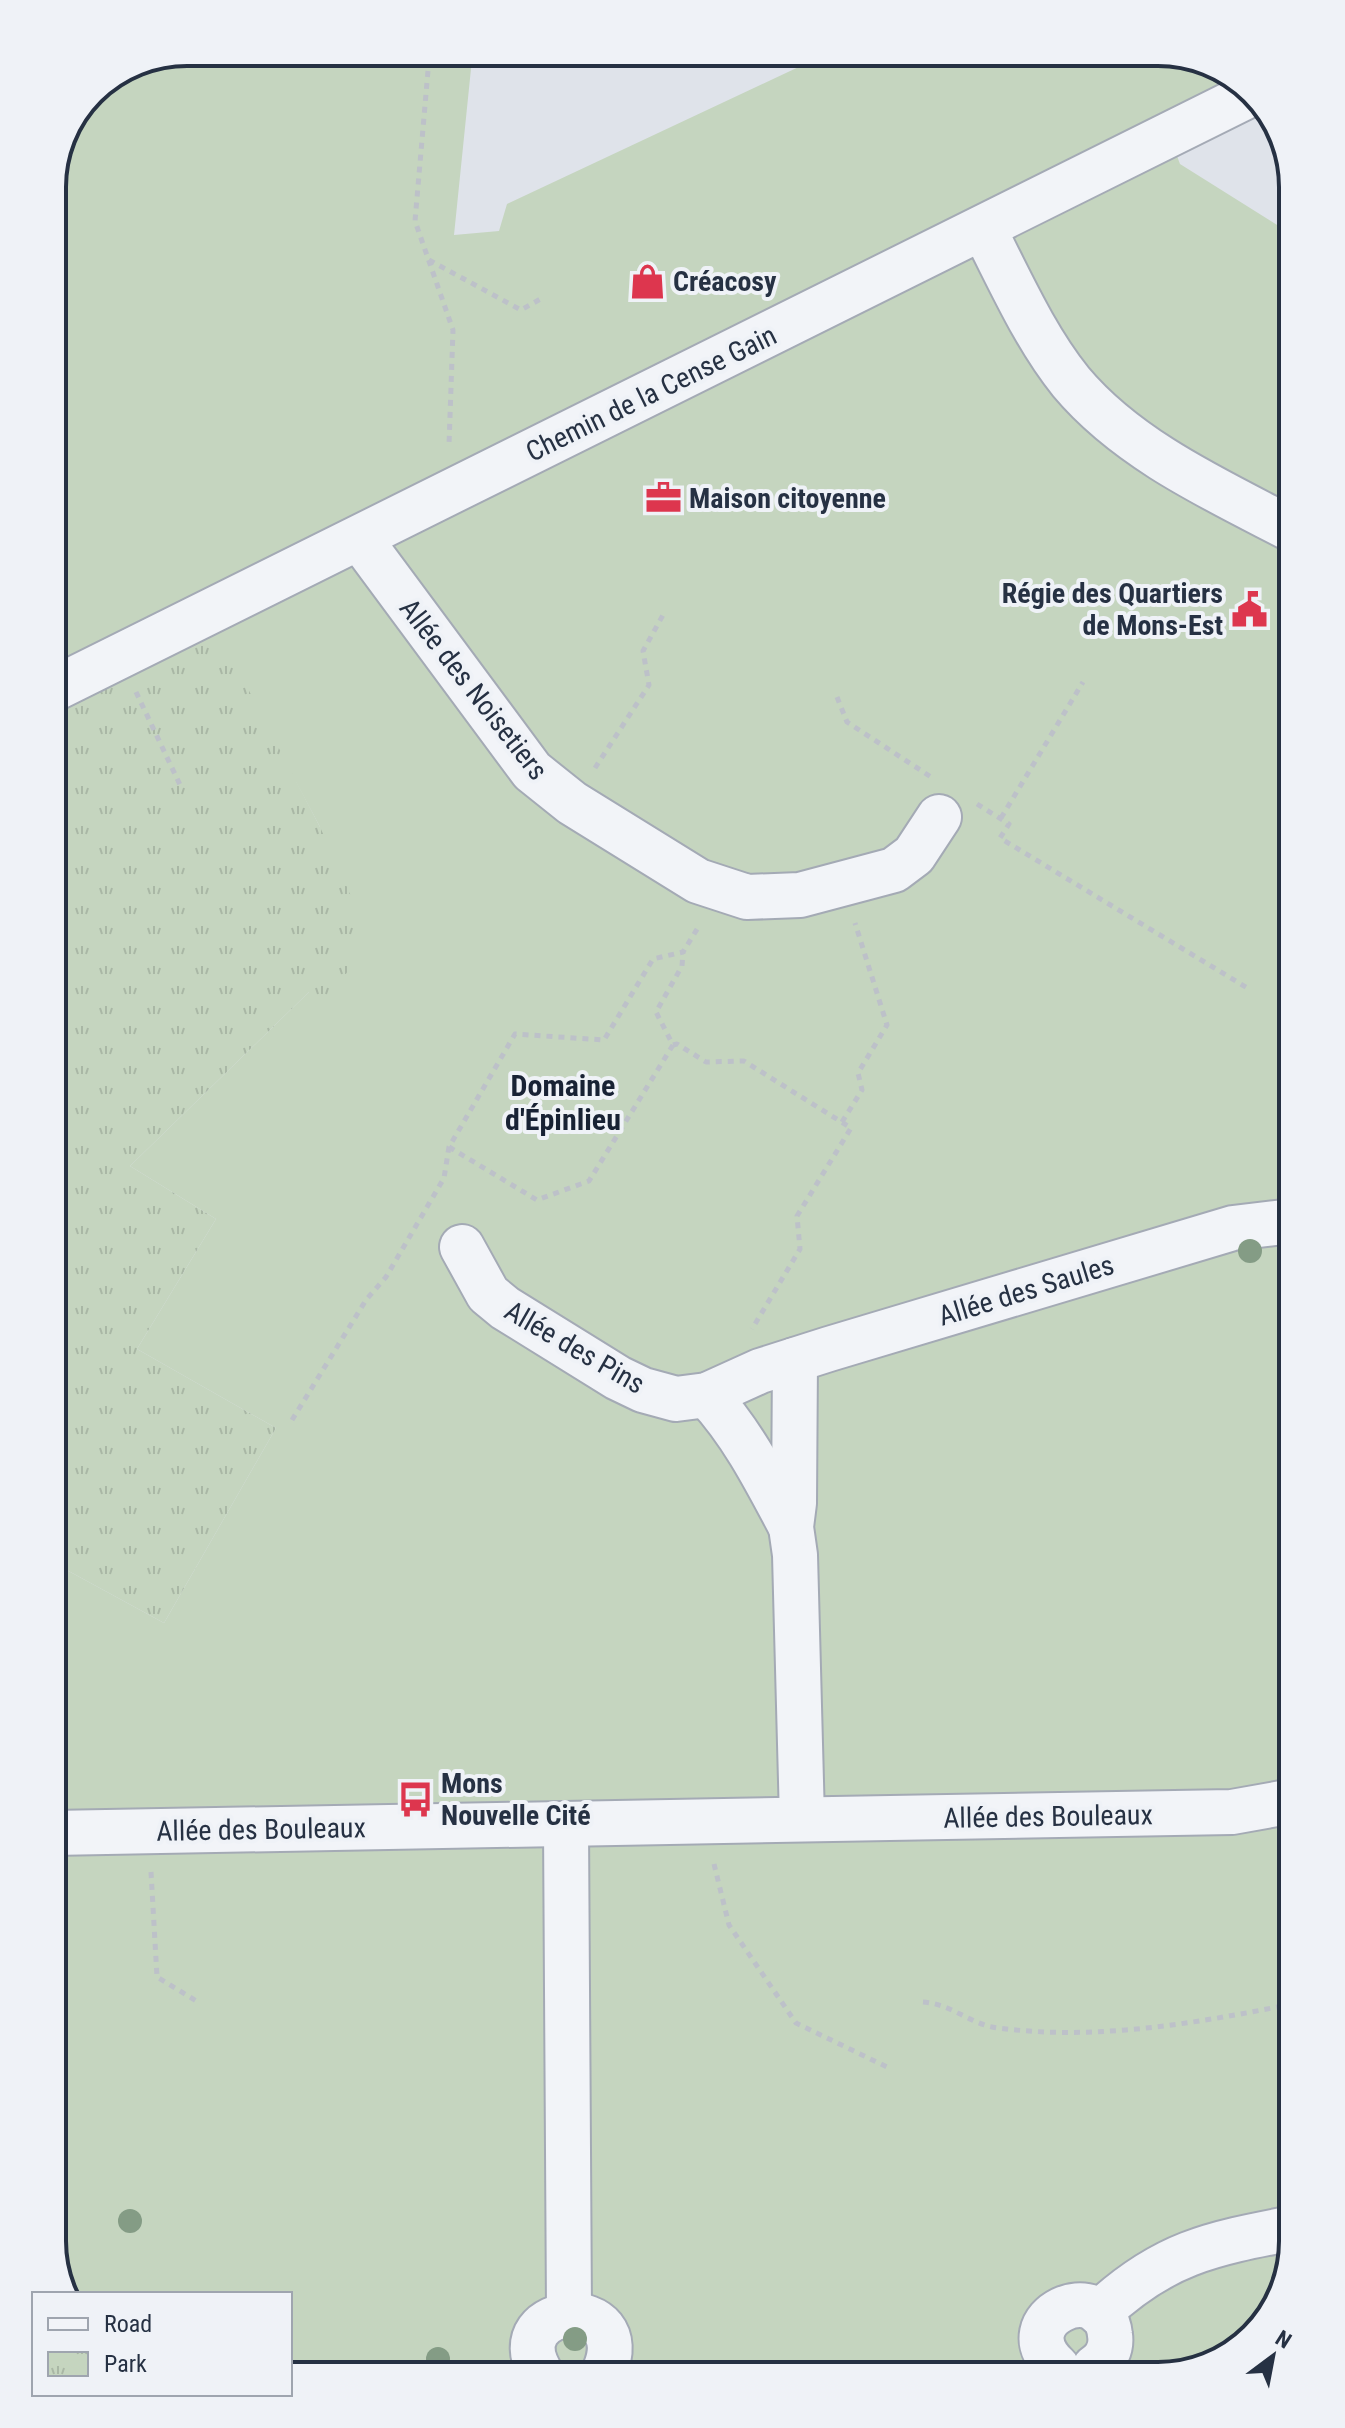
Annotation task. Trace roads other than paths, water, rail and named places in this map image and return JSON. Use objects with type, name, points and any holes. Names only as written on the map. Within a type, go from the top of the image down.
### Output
[{"type":"street","name":"Chemin de la Cense Gain","points":[[66,684],[1241,99]]},
{"type":"street","points":[[983,228],[1053,357],[1073,384],[1104,414],[1171,464],[1279,522]]},
{"type":"street","name":"Allée des Noisetiers","points":[[360,539],[532,771],[572,803],[720,890],[771,898],[800,895],[894,870],[914,855],[950,800]]},
{"type":"street","name":"Allée des Saules","points":[[778,1366],[1233,1228],[1279,1223]]},
{"type":"street","name":"Allée des Pins","points":[[462,1247],[488,1294],[555,1340],[643,1390],[676,1399],[707,1395],[778,1366]]},
{"type":"street","points":[[778,1366],[795,1490],[791,1527],[795,1555],[802,1819]]},
{"type":"street","points":[[707,1395],[727,1416],[758,1464],[791,1527]]},
{"type":"street","name":"Allée des Bouleaux","points":[[66,1833],[1232,1812],[1279,1804]]},
{"type":"street","points":[[566,1826],[569,2313]]},
{"type":"street","points":[[1099,2313],[1151,2271],[1179,2256],[1214,2244],[1279,2231]]},
{"type":"street","points":[[1053,2362],[1044,2350],[1042,2339],[1049,2318],[1057,2310],[1079,2304],[1099,2313],[1110,2332],[1107,2355],[1100,2362]]},
{"type":"street","points":[[536,2362],[533,2356],[536,2337],[548,2321],[569,2313],[589,2318],[606,2335],[608,2362]]},
{"type":"place","name":"Créacosy","points":[[647,281]]},
{"type":"place","name":"Maison citoyenne","points":[[663,498]]},
{"type":"place","name":"Régie des Quartiers de Mons-Est","points":[[1249,609]]},
{"type":"place","name":"Mons Nouvelle Cité","points":[[415,1799]]},
{"type":"district","name":"Domaine d'Épinlieu","points":[[563,1103]]}]
